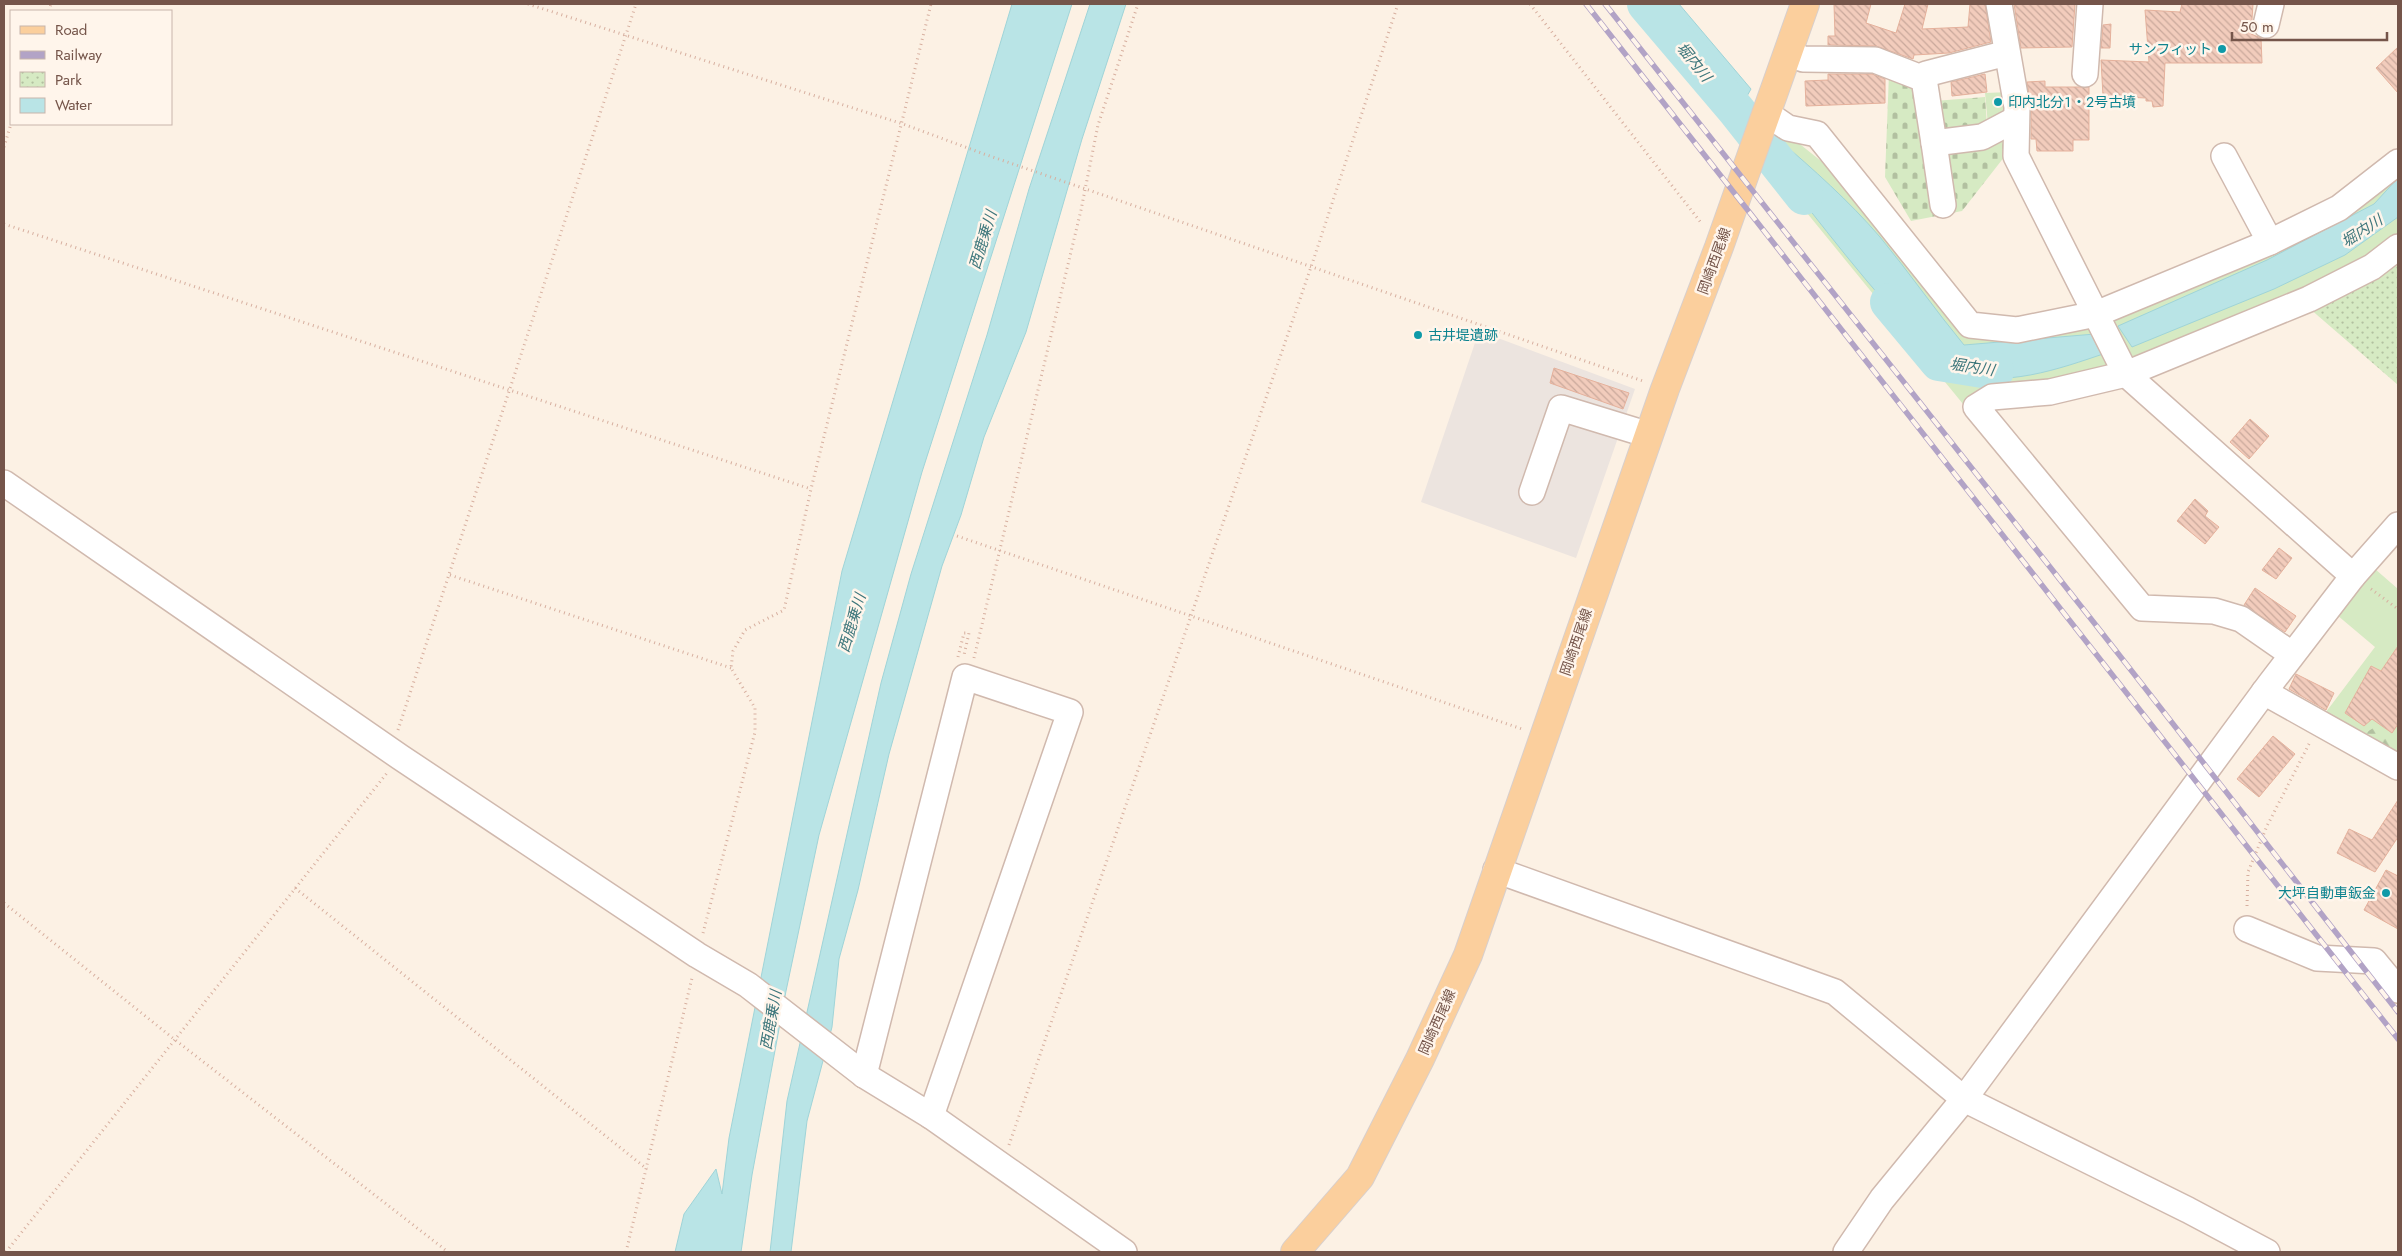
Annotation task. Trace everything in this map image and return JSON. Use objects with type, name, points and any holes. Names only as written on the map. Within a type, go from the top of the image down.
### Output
[{"type":"main road","name":"岡崎西尾線","points":[[1295,1252],[1360,1177],[1420,1059],[1468,954],[1665,389],[1719,247],[1805,4]]},
{"type":"street","points":[[1999,4],[2016,107],[2016,156],[2126,374],[2353,576]]},
{"type":"street","points":[[2085,74],[2090,4]]},
{"type":"street","points":[[1788,52],[1803,59],[1875,60],[1924,79]]},
{"type":"street","points":[[1943,205],[1924,79],[1926,74],[2007,53]]},
{"type":"street","points":[[1934,144],[1982,138],[2016,119]]},
{"type":"street","points":[[1760,130],[1788,128],[1817,134],[1970,326],[2017,330],[2096,314],[2270,242],[2340,208],[2398,162]]},
{"type":"street","points":[[2224,156],[2270,242]]},
{"type":"street","points":[[2287,651],[2241,619],[2214,611],[2142,608],[1976,407],[1992,397],[2050,392],[2126,374],[2309,299],[2372,267],[2398,247]]},
{"type":"street","points":[[1532,492],[1561,408],[1649,435]]},
{"type":"street","points":[[4,483],[395,753],[697,955],[748,985],[822,1040],[864,1075],[931,1116],[1124,1252]]},
{"type":"street","points":[[1846,1252],[1882,1199],[1964,1099],[2264,692],[2353,576],[2398,525]]},
{"type":"street","points":[[864,1075],[965,677],[1070,712],[931,1116]]},
{"type":"street","points":[[2264,692],[2398,766]]},
{"type":"street","points":[[1496,870],[1835,992],[1964,1099],[2188,1210],[2267,1252]]},
{"type":"street","points":[[2247,929],[2317,958],[2374,961],[2398,990]]},
{"type":"path","points":[[528,4],[903,124],[1067,183],[1665,389]]},
{"type":"path","points":[[6,1252],[295,888],[395,753],[450,575],[636,4]]},
{"type":"path","points":[[626,1252],[697,955],[756,732],[754,708],[731,668],[733,651],[745,630],[784,610],[811,489],[903,124],[931,4]]},
{"type":"path","points":[[973,662],[1085,189],[1098,125],[1138,4]]},
{"type":"path","points":[[1002,1167],[1311,267],[1398,4]]},
{"type":"path","points":[[1530,4],[1719,247]]},
{"type":"path","points":[[4,147],[12,125]]},
{"type":"path","points":[[4,224],[811,489]]},
{"type":"path","points":[[957,536],[999,552],[1190,615],[1543,736]]},
{"type":"path","points":[[450,575],[731,668]]},
{"type":"path","points":[[2353,576],[2398,609]]},
{"type":"path","points":[[2247,929],[2248,872],[2268,826],[2313,736]]},
{"type":"path","points":[[295,888],[647,1169]]},
{"type":"path","points":[[4,903],[174,1039],[448,1252]]},
{"type":"shaded area","points":[[1479,331],[1635,389],[1576,558],[1421,502]]},
{"type":"green space","points":[[1889,73],[1919,84],[1922,102],[1985,97],[1987,126],[1997,122],[2012,147],[1962,211],[1911,221],[1885,177]]},
{"type":"green space","points":[[2010,92],[2011,111],[1988,125],[1985,93]]},
{"type":"green space","points":[[1786,133],[1831,169],[1952,320],[2080,328],[2398,173],[2398,235],[2386,247],[2293,298],[2137,358],[2034,384],[1985,387],[1963,404],[1771,169]]},
{"type":"green space","points":[[2398,257],[2398,385],[2309,308]]},
{"type":"green space","points":[[2375,569],[2398,589],[2398,758],[2323,716],[2375,647],[2337,615]]},
{"type":"green space","points":[[2330,707],[2367,732],[2375,727],[2398,742],[2398,758],[2323,716]]},
{"type":"water","name":"西鹿乗川","points":[[1012,4],[1072,4],[922,472],[819,835],[786,991],[752,1175],[741,1252],[675,1252],[684,1214],[716,1169],[722,1194],[729,1138],[842,571]]},
{"type":"water","points":[[1090,4],[1126,4],[1082,139],[1026,332],[984,437],[961,515],[942,566],[889,754],[858,890],[839,959],[832,1027],[807,1121],[791,1252],[770,1252],[787,1101],[881,683],[911,574],[987,335],[1029,189]]},
{"type":"water","points":[[1641,4],[1679,4],[1751,89],[1734,119]]},
{"type":"water","points":[[1778,139],[1830,186],[1880,237],[1964,345],[2095,334],[2106,353],[2050,371],[2011,378],[1973,377],[1950,370],[1885,302],[1770,160]]},
{"type":"water","points":[[2398,178],[2398,217],[2345,255],[2274,289],[2132,347],[2118,326],[2267,260],[2374,204]]},
{"type":"building","points":[[1834,4],[1871,4],[1866,23],[1896,33],[1905,4],[1928,4],[1922,29],[1968,27],[1970,4],[1985,4],[1991,42],[1949,53],[1914,55],[1913,59],[1876,46],[1828,45],[1828,36],[1835,36]]},
{"type":"building","points":[[2014,4],[2075,4],[2072,47],[2021,48]]},
{"type":"building","points":[[2182,4],[2253,4],[2251,34],[2261,38],[2262,63],[2165,63],[2163,106],[2153,107],[2152,101],[2146,101],[2146,98],[2103,96],[2101,60],[2149,62],[2145,10],[2180,12]]},
{"type":"building","points":[[2111,24],[2110,48],[2101,48],[2103,25]]},
{"type":"building","points":[[2398,47],[2398,93],[2376,68]]},
{"type":"building","points":[[1828,74],[1872,74],[1885,79],[1885,103],[1806,106],[1805,81],[1828,80]]},
{"type":"building","points":[[1985,74],[1987,92],[1952,96],[1951,82]]},
{"type":"building","points":[[2045,81],[2045,87],[2089,87],[2089,140],[2073,140],[2073,151],[2037,151],[2036,139],[2031,139],[2031,107],[2027,82]]},
{"type":"building","points":[[1554,368],[1629,393],[1623,409],[1550,383]]},
{"type":"building","points":[[2250,419],[2269,436],[2249,459],[2230,442]]},
{"type":"building","points":[[2195,499],[2208,511],[2205,516],[2219,527],[2205,544],[2177,521]]},
{"type":"building","points":[[2279,548],[2292,558],[2276,579],[2262,570]]},
{"type":"building","points":[[2255,588],[2296,616],[2285,632],[2244,605]]},
{"type":"building","points":[[2398,646],[2398,724],[2392,733],[2372,719],[2364,726],[2345,713],[2371,666],[2381,671]]},
{"type":"building","points":[[2296,674],[2334,693],[2326,710],[2289,689]]},
{"type":"building","points":[[2273,736],[2295,754],[2259,797],[2237,779]]},
{"type":"building","points":[[2398,800],[2398,837],[2375,872],[2337,853],[2349,829],[2372,840]]},
{"type":"building","name":"大坪自動車鈑金","points":[[2386,870],[2398,876],[2398,929],[2364,910]]},
{"type":"waterway","name":"堀内川","points":[[1646,4],[1736,110],[1804,196]]},
{"type":"waterway","name":"堀内川","points":[[1889,302],[1939,362],[1995,371]]},
{"type":"railway","points":[[1586,4],[2398,1039]]},
{"type":"railway","points":[[1605,4],[2095,624],[2398,1012]]},
{"type":"place","name":"サンフィット","points":[[2222,49]]},
{"type":"place","name":"印内北分１・２号古墳","points":[[1998,102]]},
{"type":"place","name":"古井堤遺跡","points":[[1418,335]]},
{"type":"place","name":"大坪自動車鈑金","points":[[2386,893]]}]
